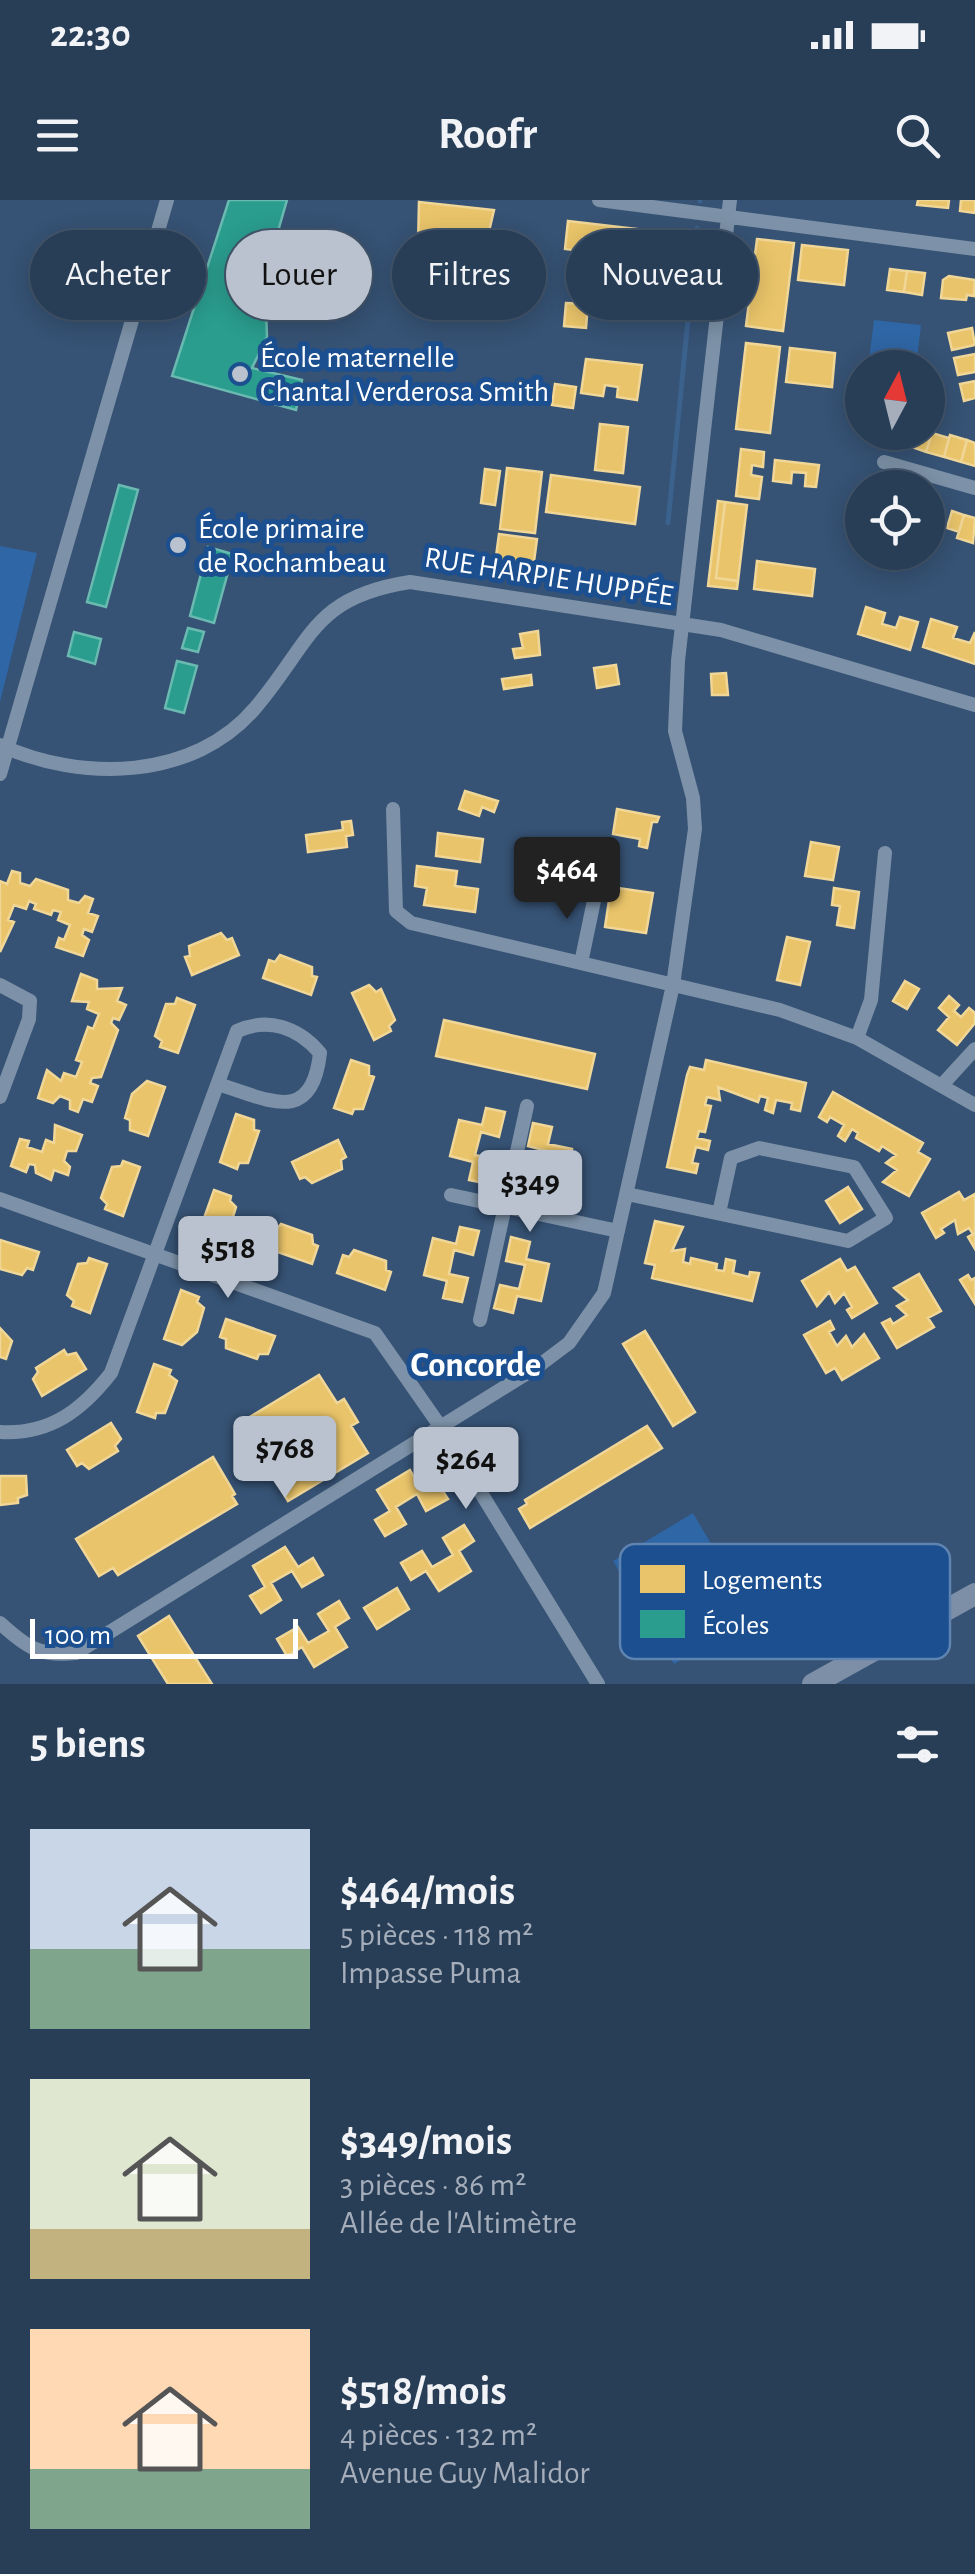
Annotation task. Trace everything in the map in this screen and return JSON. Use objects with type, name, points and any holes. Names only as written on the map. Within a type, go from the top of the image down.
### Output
[{"type":"main road","points":[[950,1608],[975,1594]]},
{"type":"main road","points":[[813,1684],[858,1659]]},
{"type":"street","points":[[0,774],[167,200]]},
{"type":"street","points":[[599,200],[975,249]]},
{"type":"street","points":[[0,1623],[25,1646],[47,1656],[76,1653],[570,1343],[604,1294],[673,985],[694,829],[693,798],[675,730],[730,200]]},
{"type":"street","points":[[884,462],[975,488]]},
{"type":"street","name":"RUE HARPIE HUPPÉE","points":[[5,747],[43,762],[100,771],[158,764],[206,746],[254,710],[313,627],[334,608],[372,588],[410,582],[445,584],[744,635],[975,705]]},
{"type":"street","points":[[393,809],[396,910],[412,923],[780,1010],[857,1038],[975,1105]]},
{"type":"street","points":[[857,1038],[872,1000],[885,853]]},
{"type":"street","points":[[581,963],[596,890]]},
{"type":"street","points":[[0,985],[30,1001],[30,1020],[0,1096]]},
{"type":"street","points":[[0,1432],[30,1433],[58,1423],[90,1401],[111,1373],[237,1031],[257,1022],[307,1038],[320,1053],[317,1081],[304,1098],[283,1104],[218,1084]]},
{"type":"street","points":[[942,1085],[975,1049]]},
{"type":"street","points":[[480,1320],[527,1106]]},
{"type":"street","points":[[627,1194],[848,1241],[886,1218],[854,1167],[759,1148],[731,1158],[719,1213]]},
{"type":"street","points":[[451,1195],[618,1231]]},
{"type":"street","points":[[0,1200],[375,1333],[440,1426],[598,1684]]},
{"type":"shaded area","points":[[874,320],[921,325],[918,350],[870,350]]},
{"type":"shaded area","points":[[0,546],[37,553],[0,702]]},
{"type":"shaded area","points":[[693,1513],[711,1544],[641,1544]]},
{"type":"building: Logements","points":[[918,200],[949,200],[948,208],[917,205]]},
{"type":"building: Logements","points":[[961,200],[975,200],[975,213],[960,211]]},
{"type":"building: Logements","points":[[419,202],[494,210],[489,230],[418,230]]},
{"type":"building: Logements","points":[[568,221],[646,230],[567,230]]},
{"type":"building: Logements","points":[[758,239],[794,243],[783,331],[746,326],[747,320],[758,320]]},
{"type":"building: Logements","points":[[802,245],[848,250],[844,285],[798,280]]},
{"type":"building: Logements","points":[[890,269],[907,271],[904,292],[887,290]]},
{"type":"building: Logements","points":[[907,271],[925,273],[922,295],[904,292]]},
{"type":"building: Logements","points":[[949,276],[975,280],[974,296],[967,295],[966,300],[941,298],[943,280]]},
{"type":"building: Logements","points":[[566,303],[566,320],[587,320],[586,328],[564,326]]},
{"type":"building: Logements","points":[[972,328],[975,345],[952,350],[948,333]]},
{"type":"building: Logements","points":[[746,343],[780,347],[770,433],[736,429]]},
{"type":"building: Logements","points":[[790,348],[835,353],[832,387],[786,382]]},
{"type":"building: Logements","points":[[975,354],[975,372],[958,375],[954,358]]},
{"type":"building: Logements","points":[[586,359],[642,365],[637,400],[617,397],[618,387],[605,385],[603,396],[581,393]]},
{"type":"building: Logements","points":[[975,381],[975,398],[964,401],[960,384]]},
{"type":"building: Logements","points":[[555,384],[576,387],[573,408],[552,405]]},
{"type":"building: Logements","points":[[600,424],[628,427],[623,473],[595,470]]},
{"type":"building: Logements","points":[[950,435],[967,440],[961,462],[944,457]]},
{"type":"building: Logements","points":[[945,437],[949,438],[944,457],[926,452],[945,450]]},
{"type":"building: Logements","points":[[967,440],[975,443],[975,466],[961,462]]},
{"type":"building: Logements","points":[[741,449],[764,452],[763,467],[752,465],[751,475],[762,477],[759,499],[736,496]]},
{"type":"building: Logements","points":[[775,460],[819,465],[816,487],[805,486],[806,473],[792,472],[791,483],[773,481]]},
{"type":"building: Logements","points":[[507,468],[542,472],[535,533],[500,529]]},
{"type":"building: Logements","points":[[485,469],[500,471],[495,505],[481,503]]},
{"type":"building: Logements","points":[[551,475],[640,487],[635,524],[546,512]]},
{"type":"building: Logements","points":[[718,501],[725,502],[716,578],[738,581],[737,589],[708,586]]},
{"type":"building: Logements","points":[[725,502],[747,505],[738,581],[716,578]]},
{"type":"building: Logements","points":[[952,511],[964,515],[959,532],[947,528]]},
{"type":"building: Logements","points":[[964,515],[975,518],[973,543],[957,538]]},
{"type":"building: Logements","points":[[499,534],[537,539],[533,569],[495,564]]},
{"type":"building: Logements","points":[[757,561],[815,569],[812,596],[754,589]]},
{"type":"building: Logements","points":[[866,607],[885,613],[882,624],[896,628],[900,617],[918,622],[910,650],[858,634]]},
{"type":"building: Logements","points":[[931,619],[957,627],[953,638],[970,643],[975,632],[975,664],[923,647]]},
{"type":"building: Logements","points":[[538,631],[540,655],[515,658],[513,649],[523,648],[520,634]]},
{"type":"building: Logements","points":[[616,665],[619,684],[597,688],[594,668]]},
{"type":"building: Logements","points":[[726,673],[728,695],[712,695],[711,674]]},
{"type":"building: Logements","points":[[531,675],[532,685],[504,689],[502,679]]},
{"type":"building: Logements","points":[[465,791],[498,801],[494,812],[482,807],[479,816],[459,809]]},
{"type":"building: Logements","points":[[617,809],[659,817],[652,822],[647,848],[639,846],[640,839],[613,834]]},
{"type":"building: Logements","points":[[351,821],[353,835],[346,836],[347,847],[308,852],[306,835],[343,830],[342,822]]},
{"type":"building: Logements","points":[[438,833],[483,839],[480,862],[436,856]]},
{"type":"building: Logements","points":[[811,842],[839,847],[833,880],[805,876]]},
{"type":"building: Logements","points":[[417,866],[457,871],[455,886],[478,889],[475,912],[424,905],[427,888],[415,886]]},
{"type":"building: Logements","points":[[12,871],[20,873],[20,883],[30,886],[36,879],[68,890],[68,900],[79,903],[85,896],[93,899],[88,913],[98,916],[92,932],[84,929],[82,935],[89,940],[83,956],[56,947],[70,925],[58,920],[61,912],[53,910],[51,915],[34,909],[36,904],[29,901],[26,909],[14,905],[8,920],[14,922],[0,952],[0,881],[7,884]]},
{"type":"building: Logements","points":[[611,887],[653,893],[646,933],[605,927]]},
{"type":"building: Logements","points":[[834,888],[859,892],[854,928],[837,925],[840,906],[832,905]]},
{"type":"building: Logements","points":[[221,933],[227,940],[232,938],[239,955],[192,975],[185,957],[190,956],[189,946]]},
{"type":"building: Logements","points":[[787,937],[810,942],[800,985],[777,980]]},
{"type":"building: Logements","points":[[280,955],[312,967],[312,976],[317,977],[311,995],[263,978],[269,960],[275,962]]},
{"type":"building: Logements","points":[[81,974],[97,980],[97,989],[122,988],[117,1001],[126,1005],[119,1020],[113,1018],[111,1023],[118,1030],[101,1077],[92,1078],[90,1083],[98,1086],[92,1102],[83,1099],[78,1112],[70,1109],[70,1100],[60,1096],[53,1103],[38,1098],[47,1070],[61,1081],[64,1073],[76,1077],[82,1062],[76,1060],[88,1027],[93,1029],[99,1014],[87,1009],[89,1002],[72,1001]]},
{"type":"building: Logements","points":[[905,981],[919,989],[907,1009],[893,1001]]},
{"type":"building: Logements","points":[[369,985],[376,992],[381,989],[395,1020],[389,1026],[391,1031],[374,1040],[352,993]]},
{"type":"building: Logements","points":[[949,996],[959,1005],[954,1011],[961,1017],[969,1008],[975,1013],[975,1023],[957,1045],[938,1030],[949,1017],[939,1008]]},
{"type":"building: Logements","points":[[177,998],[195,1005],[178,1053],[160,1047],[162,1041],[155,1036],[166,1004],[175,1004]]},
{"type":"building: Logements","points":[[444,1020],[595,1054],[587,1089],[436,1056]]},
{"type":"building: Logements","points":[[351,1060],[369,1066],[369,1075],[374,1077],[363,1109],[354,1109],[352,1114],[334,1108]]},
{"type":"building: Logements","points":[[706,1060],[806,1083],[800,1111],[791,1109],[792,1103],[776,1100],[773,1113],[765,1110],[768,1098],[760,1096],[758,1102],[718,1087],[720,1100],[707,1097],[705,1105],[711,1106],[705,1132],[699,1131],[697,1138],[710,1141],[708,1150],[696,1147],[692,1163],[698,1164],[696,1173],[667,1167],[687,1075],[690,1067],[704,1070]]},
{"type":"building: Logements","points":[[147,1081],[165,1087],[148,1136],[130,1130],[130,1120],[125,1118],[132,1094]]},
{"type":"building: Logements","points":[[833,1092],[923,1143],[918,1152],[930,1159],[909,1196],[883,1182],[897,1170],[886,1163],[896,1155],[856,1138],[858,1133],[852,1129],[845,1141],[838,1136],[844,1125],[830,1117],[827,1122],[819,1117]]},
{"type":"building: Logements","points":[[486,1108],[505,1112],[499,1137],[481,1132],[475,1155],[494,1159],[489,1184],[469,1180],[473,1162],[450,1156],[459,1120],[482,1125]]},
{"type":"building: Logements","points":[[236,1114],[254,1120],[254,1130],[259,1131],[248,1163],[239,1163],[237,1169],[220,1162]]},
{"type":"building: Logements","points":[[533,1123],[552,1127],[548,1144],[572,1149],[563,1186],[540,1181],[536,1199],[517,1194],[523,1170],[542,1174],[547,1151],[528,1146]]},
{"type":"building: Logements","points":[[55,1125],[82,1135],[76,1151],[67,1151],[64,1161],[70,1167],[68,1175],[54,1170],[51,1180],[36,1173],[35,1165],[29,1164],[26,1172],[11,1166],[20,1139],[29,1141],[27,1147],[42,1152],[46,1140],[54,1143]]},
{"type":"building: Logements","points":[[338,1140],[346,1157],[341,1160],[342,1169],[312,1183],[305,1177],[300,1179],[292,1162]]},
{"type":"building: Logements","points":[[123,1161],[140,1167],[123,1216],[105,1209],[107,1204],[101,1198],[112,1167],[121,1166]]},
{"type":"building: Logements","points":[[848,1187],[862,1209],[840,1223],[826,1201]]},
{"type":"building: Logements","points":[[214,1190],[231,1196],[236,1207],[226,1239],[216,1239],[214,1244],[197,1238]]},
{"type":"building: Logements","points":[[959,1192],[964,1200],[975,1194],[975,1249],[968,1237],[973,1234],[969,1228],[958,1234],[955,1220],[941,1229],[944,1233],[936,1238],[922,1213]]},
{"type":"building: Logements","points":[[655,1221],[683,1227],[672,1251],[685,1249],[683,1262],[690,1264],[691,1258],[717,1264],[716,1270],[724,1271],[726,1259],[735,1261],[733,1273],[749,1277],[750,1272],[759,1273],[752,1301],[652,1278],[655,1265],[645,1263]]},
{"type":"building: Logements","points":[[281,1224],[312,1235],[313,1244],[318,1246],[312,1264],[263,1247],[269,1229],[275,1231]]},
{"type":"building: Logements","points":[[460,1227],[479,1231],[473,1255],[454,1250],[449,1274],[468,1278],[462,1302],[443,1298],[447,1281],[424,1275],[433,1238],[456,1244]]},
{"type":"building: Logements","points":[[511,1237],[530,1242],[526,1259],[549,1264],[541,1301],[517,1296],[513,1313],[494,1308],[500,1285],[519,1289],[525,1265],[506,1261]]},
{"type":"building: Logements","points":[[0,1240],[39,1252],[33,1270],[27,1268],[22,1275],[0,1269]]},
{"type":"building: Logements","points":[[354,1250],[386,1261],[386,1270],[391,1272],[385,1290],[337,1273],[343,1255],[349,1257]]},
{"type":"building: Logements","points":[[89,1258],[107,1264],[90,1313],[72,1306],[74,1301],[67,1295],[78,1264],[87,1263]]},
{"type":"building: Logements","points":[[840,1259],[847,1271],[855,1267],[877,1303],[852,1318],[847,1310],[852,1307],[844,1293],[835,1303],[829,1292],[817,1306],[802,1281]]},
{"type":"building: Logements","points":[[919,1274],[941,1311],[928,1318],[934,1327],[897,1348],[882,1323],[890,1319],[893,1324],[907,1315],[897,1306],[908,1300],[894,1288]]},
{"type":"building: Logements","points":[[968,1275],[971,1280],[975,1278],[975,1304],[960,1280]]},
{"type":"building: Logements","points":[[181,1290],[199,1297],[197,1302],[204,1308],[197,1332],[182,1345],[164,1339]]},
{"type":"building: Logements","points":[[226,1319],[275,1336],[268,1354],[259,1354],[257,1359],[226,1348],[226,1339],[220,1337]]},
{"type":"building: Logements","points":[[830,1321],[834,1329],[829,1332],[837,1346],[846,1336],[852,1347],[864,1334],[879,1358],[842,1380],[835,1368],[826,1373],[804,1335]]},
{"type":"building: Logements","points":[[0,1328],[12,1341],[6,1359],[0,1357]]},
{"type":"building: Logements","points":[[645,1331],[695,1412],[673,1426],[623,1344]]},
{"type":"building: Logements","points":[[64,1350],[67,1355],[76,1353],[86,1369],[42,1396],[33,1379],[36,1368]]},
{"type":"building: Logements","points":[[154,1364],[171,1370],[169,1375],[177,1381],[165,1413],[156,1413],[155,1418],[137,1412]]},
{"type":"building: Logements","points":[[319,1375],[337,1403],[344,1399],[358,1422],[351,1426],[368,1453],[288,1501],[240,1423]]},
{"type":"building: Logements","points":[[111,1423],[121,1439],[115,1446],[118,1451],[89,1469],[82,1463],[77,1466],[67,1450]]},
{"type":"building: Logements","points":[[647,1426],[662,1448],[530,1528],[519,1509],[527,1504],[525,1500]]},
{"type":"building: Logements","points":[[213,1457],[237,1504],[118,1575],[113,1568],[99,1576],[76,1539]]},
{"type":"building: Logements","points":[[410,1470],[422,1491],[437,1482],[448,1499],[426,1511],[417,1494],[396,1507],[406,1524],[385,1536],[375,1520],[390,1511],[377,1490]]},
{"type":"building: Logements","points":[[0,1476],[26,1476],[27,1495],[18,1498],[18,1503],[0,1505]]},
{"type":"building: Logements","points":[[464,1525],[474,1541],[459,1551],[471,1571],[439,1591],[426,1571],[411,1580],[401,1563],[422,1551],[432,1567],[453,1555],[443,1538]]},
{"type":"building: Logements","points":[[285,1547],[298,1567],[313,1558],[323,1575],[302,1587],[292,1571],[271,1583],[281,1600],[261,1613],[250,1596],[265,1587],[253,1566]]},
{"type":"building: Logements","points":[[397,1588],[409,1609],[377,1629],[364,1608]]},
{"type":"building: Logements","points":[[339,1601],[349,1618],[335,1627],[347,1647],[314,1667],[302,1647],[287,1656],[277,1639],[298,1627],[308,1643],[329,1631],[318,1614]]},
{"type":"building: Logements","points":[[169,1616],[212,1684],[168,1684],[138,1636]]},
{"type":"building: Écoles","points":[[229,200],[287,200],[278,230],[226,230],[226,320],[266,320],[267,337],[252,368],[302,380],[296,410],[172,376],[190,320],[206,320],[206,271]]},
{"type":"building: Écoles","points":[[119,485],[138,490],[106,607],[87,602]]},
{"type":"building: Écoles","points":[[208,547],[233,554],[214,623],[190,616]]},
{"type":"building: Écoles","points":[[188,628],[204,632],[198,652],[182,648]]},
{"type":"building: Écoles","points":[[74,632],[101,639],[95,664],[68,656]]},
{"type":"building: Écoles","points":[[177,661],[197,666],[184,713],[165,708]]},
{"type":"waterway","points":[[668,523],[697,228]]},
{"type":"place","name":"École maternelle Chantal Verderosa Smith","points":[[240,374]]},
{"type":"place","name":"École primaire de Rochambeau","points":[[178,545]]},
{"type":"district","name":"Concorde","points":[[476,1364]]}]
